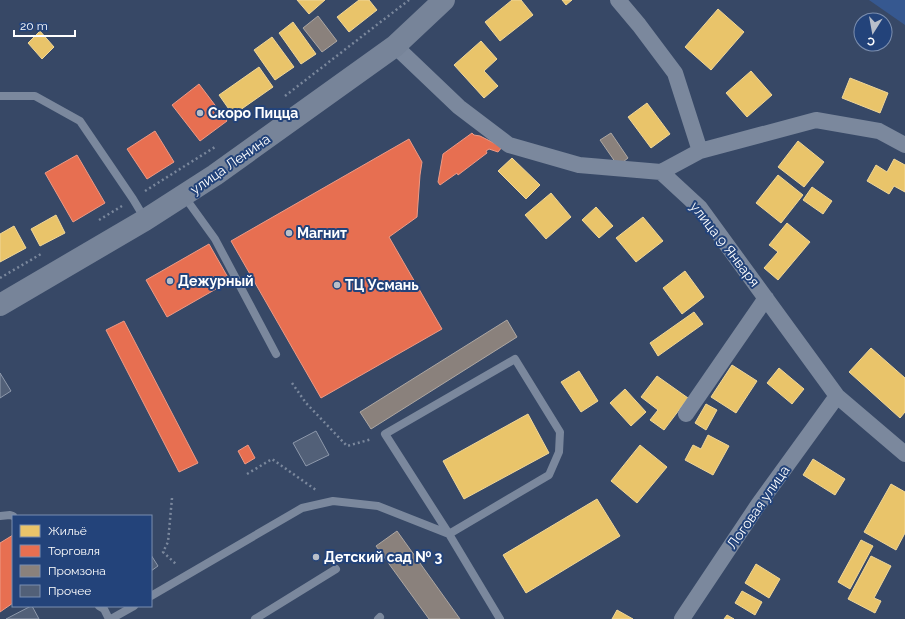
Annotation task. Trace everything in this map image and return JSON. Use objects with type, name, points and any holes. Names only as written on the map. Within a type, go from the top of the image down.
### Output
[{"type":"main road","name":"улица Ленина","points":[[0,305],[145,220],[215,175],[395,46],[444,0]]},
{"type":"street","points":[[618,0],[639,24],[675,73],[700,151]]},
{"type":"street","points":[[395,46],[459,107],[509,145],[579,165],[661,172],[700,151],[816,120],[879,131],[905,145]]},
{"type":"street","name":"улица 9 Января","points":[[661,172],[700,208],[837,396],[905,454]]},
{"type":"street","name":"улица 9 Января","points":[[686,414],[766,298]]},
{"type":"street","name":"Логовая улица","points":[[682,619],[758,505],[837,396]]},
{"type":"lane","points":[[0,96],[34,96],[80,121],[133,198],[145,220]]},
{"type":"lane","points":[[183,196],[215,239],[276,354]]},
{"type":"lane","points":[[449,534],[549,475],[560,452],[560,432],[515,359],[386,434],[500,619]]},
{"type":"lane","points":[[152,595],[302,508],[332,501],[378,506],[449,534]]},
{"type":"lane","points":[[0,516],[12,516]]},
{"type":"lane","points":[[255,619],[336,569]]},
{"type":"lane","points":[[101,607],[104,609],[110,619],[132,607]]},
{"type":"path","points":[[282,99],[409,0]]},
{"type":"path","points":[[94,223],[220,144]]},
{"type":"path","points":[[292,383],[306,403],[347,446],[386,434]]},
{"type":"path","points":[[247,474],[272,459],[332,501]]},
{"type":"path","points":[[172,498],[168,542],[163,552],[188,575]]},
{"type":"shaded area","points":[[869,0],[905,0],[905,25],[893,17],[893,12],[886,12]]},
{"type":"building: Жильё","points":[[297,0],[325,0],[309,14]]},
{"type":"building: Жильё","points":[[359,0],[369,0],[377,10],[349,32],[337,17]]},
{"type":"building: Жильё","points":[[512,0],[521,0],[533,15],[500,41],[485,22]]},
{"type":"building: Жильё","points":[[562,0],[572,0],[566,5]]},
{"type":"building: Жильё","points":[[718,9],[744,32],[711,70],[685,47]]},
{"type":"building: Жильё","points":[[293,22],[316,54],[301,64],[279,33]]},
{"type":"building: Жильё","points":[[40,31],[54,47],[42,59],[28,43]]},
{"type":"building: Жильё","points":[[272,37],[294,67],[275,80],[254,50]]},
{"type":"building: Жильё","points":[[481,41],[497,59],[484,71],[498,86],[484,98],[454,65]]},
{"type":"building: Жильё","points":[[259,67],[273,87],[233,115],[219,95]]},
{"type":"building: Жильё","points":[[751,71],[772,95],[747,117],[726,93]]},
{"type":"building: Жильё","points":[[850,78],[888,93],[880,113],[842,98]]},
{"type":"building: Жильё","points":[[647,103],[670,134],[651,148],[628,117]]},
{"type":"building: Жильё","points":[[798,141],[824,162],[804,187],[778,167]]},
{"type":"building: Жильё","points":[[512,158],[540,185],[526,199],[498,171]]},
{"type":"building: Жильё","points":[[894,159],[905,165],[905,192],[894,186],[889,194],[867,181],[876,165],[887,172]]},
{"type":"building: Жильё","points":[[778,175],[803,195],[781,223],[756,203]]},
{"type":"building: Жильё","points":[[812,187],[832,201],[823,214],[803,200]]},
{"type":"building: Жильё","points":[[551,193],[571,217],[546,239],[525,215]]},
{"type":"building: Жильё","points":[[596,207],[613,226],[599,238],[582,220]]},
{"type":"building: Жильё","points":[[56,215],[65,233],[40,246],[31,229]]},
{"type":"building: Жильё","points":[[643,217],[663,241],[636,262],[616,238]]},
{"type":"building: Жильё","points":[[787,223],[810,242],[778,280],[764,268],[778,252],[769,245]]},
{"type":"building: Жильё","points":[[14,226],[26,248],[0,262],[0,234]]},
{"type":"building: Жильё","points":[[685,271],[704,297],[682,314],[663,288]]},
{"type":"building: Жильё","points":[[694,312],[703,324],[658,356],[650,343]]},
{"type":"building: Жильё","points":[[871,348],[905,378],[905,412],[900,418],[849,372]]},
{"type":"building: Жильё","points":[[732,365],[757,381],[736,413],[711,397]]},
{"type":"building: Жильё","points":[[779,368],[804,389],[792,404],[767,383]]},
{"type":"building: Жильё","points":[[579,371],[598,401],[581,412],[561,382]]},
{"type":"building: Жильё","points":[[657,376],[688,398],[664,430],[650,420],[658,410],[641,397]]},
{"type":"building: Жильё","points":[[625,389],[646,412],[631,426],[610,403]]},
{"type":"building: Жильё","points":[[706,404],[717,410],[706,430],[695,423]]},
{"type":"building: Жильё","points":[[528,414],[549,453],[464,499],[443,461]]},
{"type":"building: Жильё","points":[[708,435],[729,446],[713,475],[685,460],[693,445],[701,449]]},
{"type":"building: Жильё","points":[[640,445],[667,467],[637,503],[611,481]]},
{"type":"building: Жильё","points":[[813,459],[845,479],[835,495],[803,475]]},
{"type":"building: Жильё","points":[[891,484],[905,492],[905,533],[896,550],[864,532]]},
{"type":"building: Жильё","points":[[597,499],[620,536],[526,593],[503,555]]},
{"type":"building: Жильё","points":[[861,540],[873,546],[850,589],[838,582]]},
{"type":"building: Жильё","points":[[871,556],[891,566],[874,598],[881,601],[875,613],[848,599]]},
{"type":"building: Жильё","points":[[756,564],[780,579],[769,598],[745,583]]},
{"type":"building: Жильё","points":[[742,591],[762,602],[755,615],[735,603]]},
{"type":"building: Жильё","points":[[617,610],[633,619],[612,619]]},
{"type":"building: Жильё","points":[[727,615],[734,619],[724,619]]},
{"type":"building: Торговля","name":"Скоро Пицца","points":[[199,84],[227,121],[200,141],[172,105]]},
{"type":"building: Торговля","points":[[155,131],[174,162],[147,179],[127,149]]},
{"type":"building: Торговля","points":[[472,133],[502,147],[498,152],[489,149],[486,151],[487,153],[458,175],[457,173],[440,185],[438,182],[443,154]]},
{"type":"building: Торговля","name":"ТЦ Усмань","points":[[409,139],[422,162],[417,217],[389,237],[442,329],[321,398],[231,241]]},
{"type":"building: Торговля","points":[[77,155],[105,203],[73,222],[45,173]]},
{"type":"building: Торговля","points":[[209,244],[230,281],[167,317],[146,280]]},
{"type":"building: Торговля","points":[[124,321],[198,463],[179,472],[106,330]]},
{"type":"building: Торговля","points":[[248,445],[255,458],[245,464],[238,451]]},
{"type":"building: Торговля","points":[[12,536],[12,604],[0,612],[0,543]]},
{"type":"building: Промзона","points":[[318,16],[337,41],[322,52],[303,28]]},
{"type":"building: Промзона","points":[[611,133],[628,158],[618,166],[600,140]]},
{"type":"building: Промзона","points":[[507,320],[517,337],[371,429],[360,412]]},
{"type":"building: Промзона","points":[[397,531],[460,619],[429,619],[376,546]]},
{"type":"building: Прочее","points":[[0,373],[11,391],[0,398]]},
{"type":"building: Прочее","points":[[316,431],[329,455],[306,466],[293,443]]},
{"type":"building: Прочее","points":[[152,557],[158,566],[152,570]]},
{"type":"building: Прочее","points":[[29,607],[33,607],[39,619],[6,619]]},
{"type":"place","name":"Скоро Пицца","points":[[200,113]]},
{"type":"place","name":"Магнит","points":[[289,233]]},
{"type":"place","name":"Дежурный","points":[[170,281]]},
{"type":"place","name":"ТЦ Усмань","points":[[337,285]]},
{"type":"place","name":"Детский сад № 3","points":[[316,557]]}]
